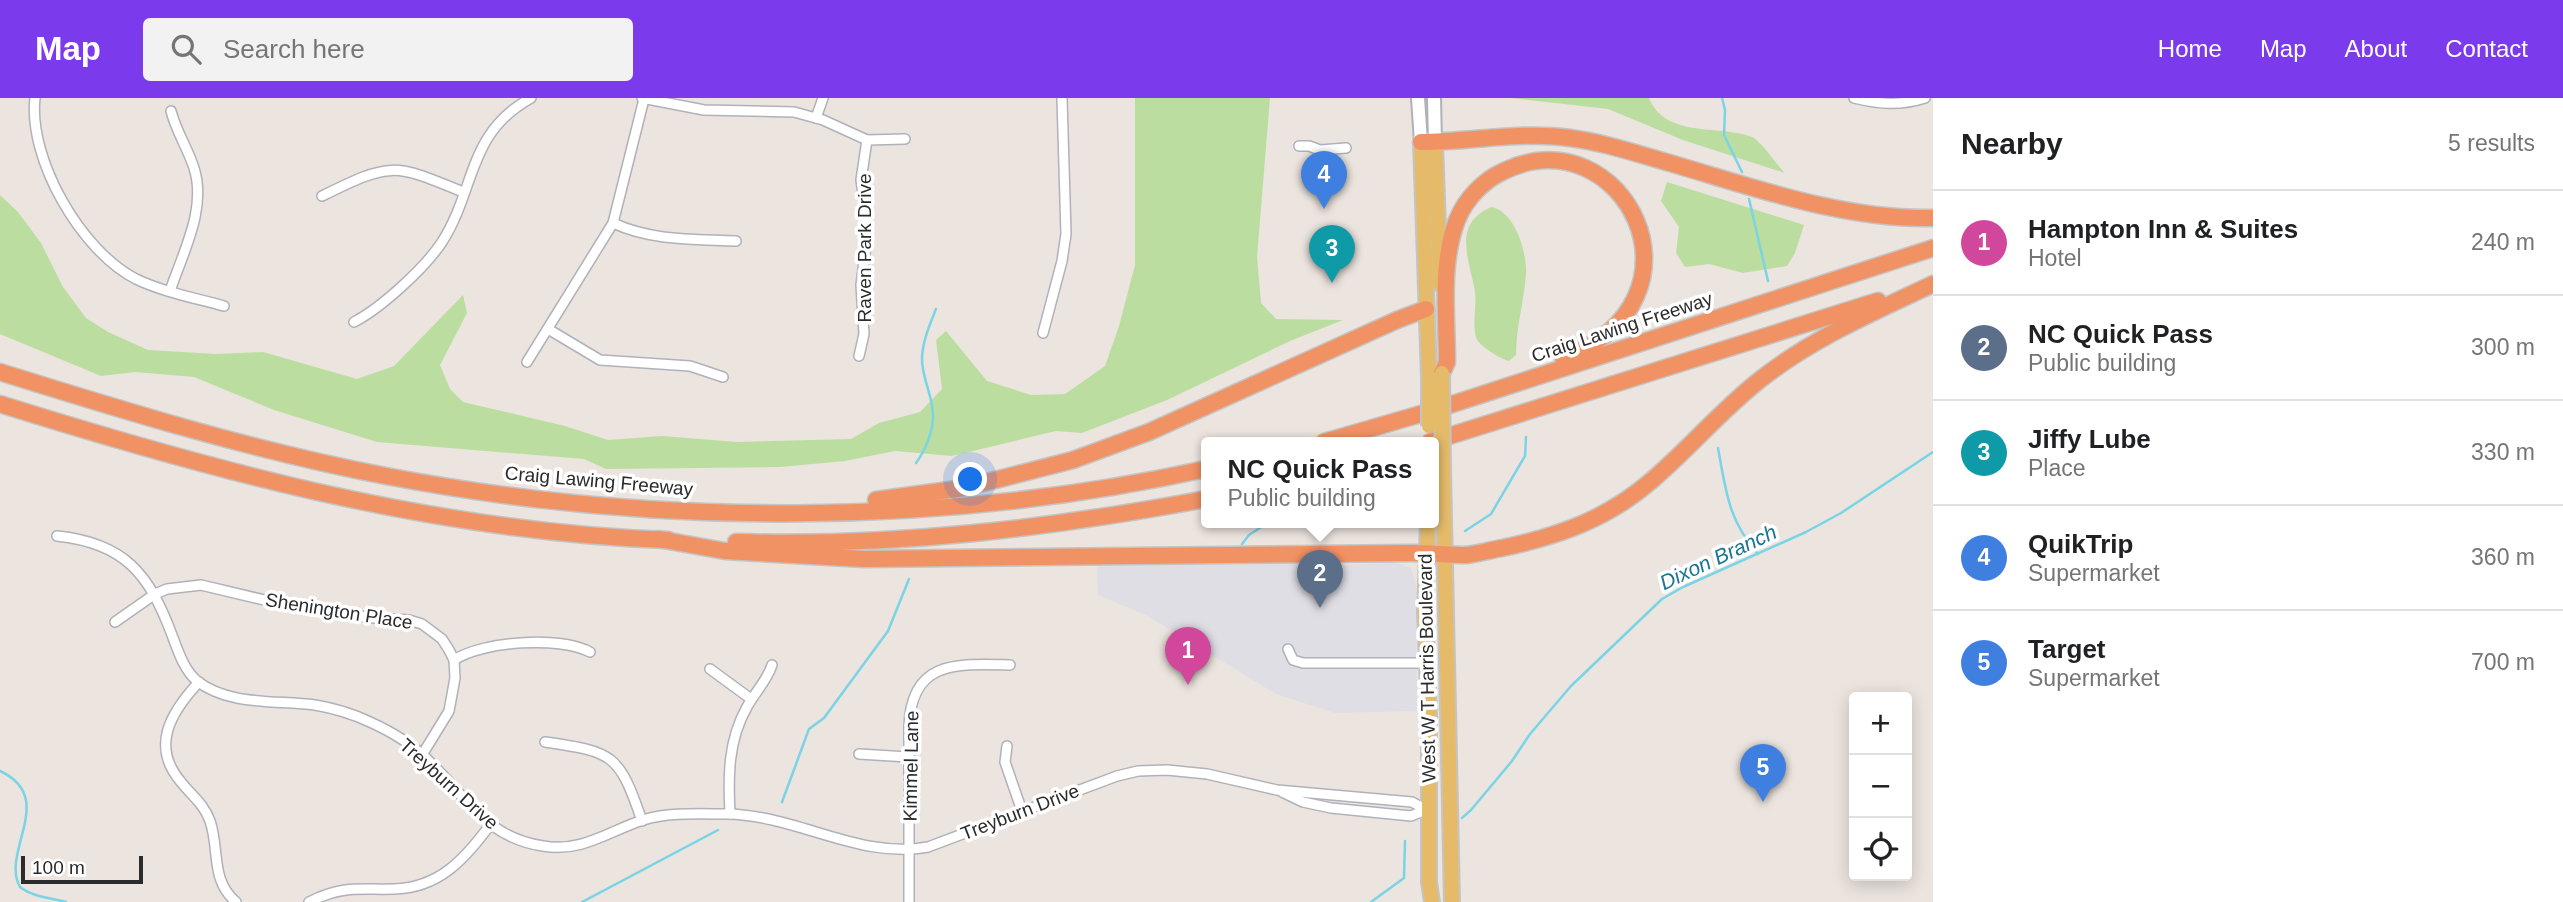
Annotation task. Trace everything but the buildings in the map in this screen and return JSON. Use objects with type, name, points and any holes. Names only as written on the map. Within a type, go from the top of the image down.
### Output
[{"type":"highway","points":[[1428,142],[1511,134],[1570,138],[1621,149],[1863,214],[1933,218]]},
{"type":"highway","points":[[1435,375],[1447,362],[1448,261],[1454,230],[1463,208],[1483,184],[1509,168],[1534,162],[1565,162],[1601,177],[1631,208],[1643,239],[1641,284],[1630,308],[1610,332],[1579,352],[1537,368],[1524,381]]},
{"type":"highway","name":"Craig Lawing Freeway","points":[[1341,437],[1431,411],[1933,248]]},
{"type":"highway","points":[[1433,433],[1933,283]]},
{"type":"highway","points":[[658,539],[725,551],[864,559],[1426,553],[1467,555],[1521,544],[1579,527],[1606,513],[1653,480],[1735,401],[1781,363],[1826,335],[1933,283]]},
{"type":"highway","points":[[762,512],[964,488],[1073,460],[1149,432],[1426,309]]},
{"type":"highway","name":"Craig Lawing Freeway","points":[[0,372],[187,429],[281,454],[387,477],[592,505],[762,512],[866,511],[986,503],[1091,490],[1201,471]]},
{"type":"highway","points":[[0,404],[202,464],[356,501],[516,527],[658,539],[825,542],[971,534],[1055,525],[1201,500]]},
{"type":"main road","name":"West W T Harris Boulevard","points":[[1418,98],[1428,142],[1435,375],[1433,433]]},
{"type":"main road","name":"West W T Harris Boulevard","points":[[1434,98],[1428,142],[1426,309],[1435,375]]},
{"type":"main road","name":"West W T Harris Boulevard","points":[[1439,455],[1443,470],[1452,895]]},
{"type":"main road","name":"West W T Harris Boulevard","points":[[1428,528],[1427,809],[1432,902]]},
{"type":"main road","points":[[1427,809],[1433,812],[1438,824],[1438,860],[1452,895]]},
{"type":"street","points":[[35,98],[39,148],[77,225],[88,240],[118,267],[135,278],[224,306]]},
{"type":"street","points":[[354,322],[386,302],[436,250],[451,223],[488,135],[508,114],[531,98]]},
{"type":"street","points":[[527,362],[612,223],[643,98],[704,110],[793,112],[816,118],[867,140],[905,139]]},
{"type":"street","points":[[816,118],[823,98]]},
{"type":"street","points":[[1043,333],[1062,261],[1066,234],[1062,98]]},
{"type":"street","points":[[1854,98],[1886,104],[1910,103],[1925,98]]},
{"type":"street","points":[[170,291],[195,218],[198,196],[193,166],[171,111]]},
{"type":"street","name":"Raven Park Drive","points":[[859,356],[864,334],[861,285],[868,230],[861,180],[867,140]]},
{"type":"street","points":[[1304,146],[1320,150],[1346,148]]},
{"type":"street","points":[[322,195],[371,173],[391,169],[414,172],[463,192]]},
{"type":"street","points":[[612,223],[630,231],[657,237],[736,241]]},
{"type":"street","points":[[548,329],[600,360],[690,366],[723,377]]},
{"type":"street","points":[[57,536],[93,542],[118,555],[141,575],[155,594],[180,656],[199,682],[187,694],[169,723],[167,758],[174,775],[205,809],[212,830],[219,879],[236,902]]},
{"type":"street","name":"Shenington Place","points":[[114,622],[155,594],[182,585],[201,585],[294,607],[409,620],[433,630],[442,639],[454,660]]},
{"type":"street","points":[[422,755],[449,711],[454,687],[454,660],[477,651],[524,644],[570,645],[590,652]]},
{"type":"street","points":[[1288,649],[1293,660],[1303,663],[1427,663]]},
{"type":"street","name":"Kimmel Lane","points":[[909,902],[908,757],[909,716],[913,699],[928,678],[940,669],[957,664],[1010,665]]},
{"type":"street","points":[[730,814],[731,747],[736,729],[772,665]]},
{"type":"street","points":[[710,669],[751,699]]},
{"type":"street","name":"Treyburn Drive","points":[[199,682],[231,696],[314,705],[352,715],[385,730],[422,755],[477,815],[490,825],[519,840],[558,848],[594,841],[642,821],[677,815],[730,814],[795,824],[860,845],[909,850],[928,847],[1117,776],[1138,771],[1167,770],[1207,774],[1277,790],[1303,802],[1331,808],[1410,816],[1427,809]]},
{"type":"street","points":[[545,742],[593,749],[609,757],[627,778],[642,821]]},
{"type":"street","points":[[1007,746],[1005,762],[1022,811]]},
{"type":"street","points":[[859,754],[908,757]]},
{"type":"street","points":[[309,902],[340,889],[394,889],[429,883],[453,869],[490,825]]},
{"type":"shaded area","points":[[1253,561],[1343,565],[1395,562],[1411,568],[1416,586],[1417,711],[1335,713],[1276,694],[1146,615],[1098,595],[1097,564]]},
{"type":"green space","points":[[1135,98],[1270,98],[1257,257],[1261,303],[1276,319],[1343,320],[1290,341],[1167,400],[1082,433],[1056,431],[952,456],[895,451],[845,461],[780,467],[606,469],[584,459],[377,442],[274,410],[194,377],[135,372],[101,376],[0,334],[0,195],[18,212],[41,243],[63,287],[86,318],[108,332],[148,350],[216,354],[263,352],[357,379],[394,366],[463,295],[467,313],[440,365],[450,389],[463,402],[565,426],[608,440],[662,436],[737,442],[851,439],[879,423],[920,412],[942,389],[936,340],[946,331],[987,381],[1031,395],[1065,394],[1105,366],[1135,265]]},
{"type":"green space","points":[[1511,98],[1649,98],[1667,120],[1680,125],[1739,133],[1756,139],[1785,173],[1683,140],[1608,109]]},
{"type":"green space","points":[[1667,182],[1804,225],[1795,253],[1787,266],[1743,273],[1709,264],[1685,267],[1676,253],[1679,227],[1661,201]]},
{"type":"green space","points":[[1491,207],[1507,216],[1513,224],[1522,244],[1526,265],[1516,355],[1509,361],[1484,347],[1478,341],[1475,331],[1475,292],[1467,256],[1467,233],[1471,223]]},
{"type":"waterway","points":[[1722,98],[1725,110],[1724,135],[1742,172]]},
{"type":"waterway","points":[[1749,199],[1768,281]]},
{"type":"waterway","points":[[916,463],[928,441],[933,423],[932,402],[923,372],[922,357],[925,338],[936,309]]},
{"type":"waterway","points":[[1465,531],[1491,514],[1525,456],[1526,437]]},
{"type":"waterway","points":[[1718,448],[1734,517],[1758,554]]},
{"type":"waterway","name":"Dixon Branch","points":[[1462,818],[1512,761],[1530,734],[1571,686],[1662,599],[1806,532],[1841,513],[1933,452]]},
{"type":"waterway","points":[[1242,544],[1260,528]]},
{"type":"waterway","points":[[782,802],[809,729],[824,718],[888,631],[909,579]]},
{"type":"waterway","points":[[0,771],[17,782],[25,796],[27,810],[16,873],[20,887],[36,895],[66,902]]},
{"type":"waterway","points":[[582,902],[718,830]]},
{"type":"waterway","name":"Dixon Branch","points":[[1371,902],[1404,878],[1405,841]]},
{"type":"place","name":"QuikTrip","points":[[1324,209]]},
{"type":"place","name":"Jiffy Lube","points":[[1332,283]]},
{"type":"place","name":"NC Quick Pass","points":[[1320,608]]},
{"type":"place","name":"Hampton Inn & Suites","points":[[1188,685]]},
{"type":"place","name":"Target","points":[[1763,802]]}]
